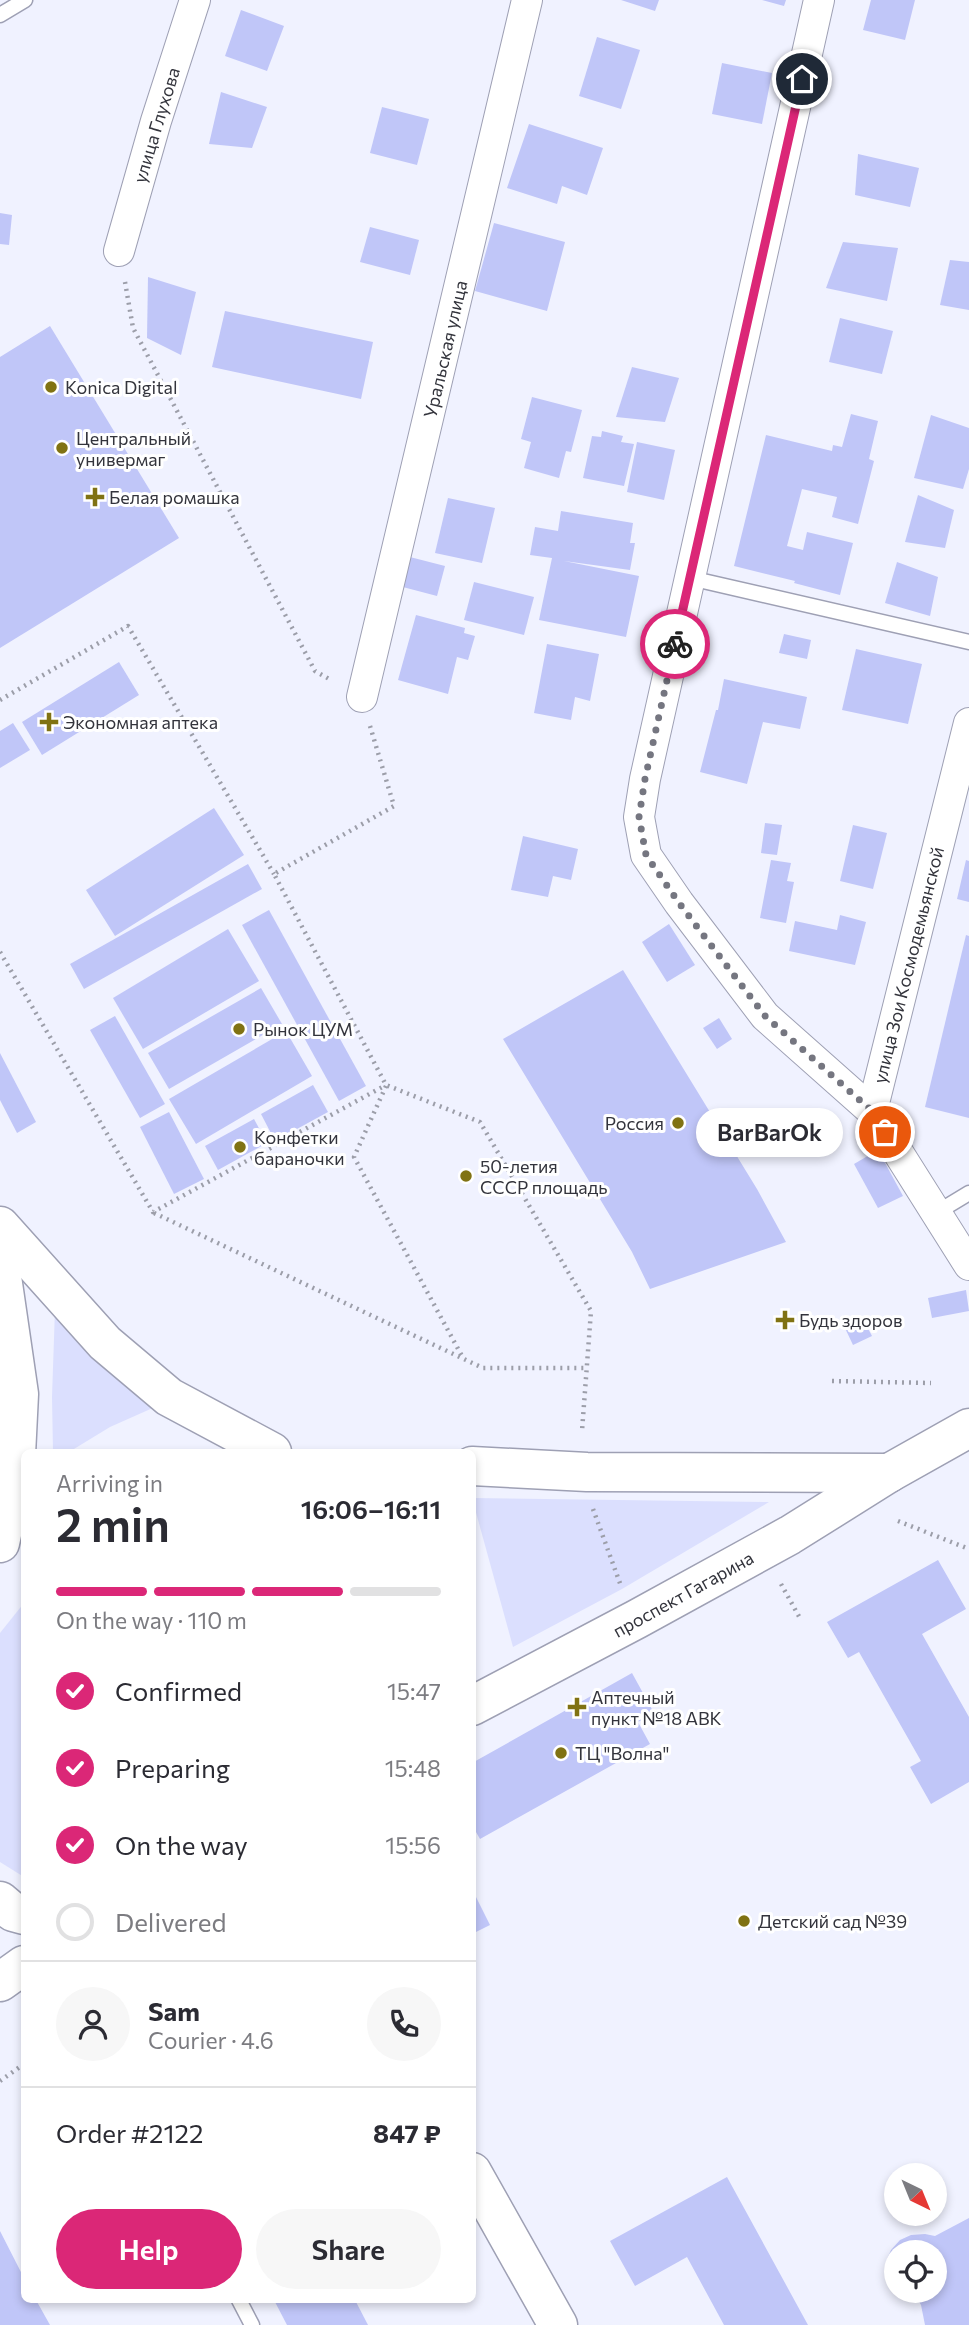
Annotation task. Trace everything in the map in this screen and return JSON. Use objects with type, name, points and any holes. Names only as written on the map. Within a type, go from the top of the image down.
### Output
[{"type":"main road","points":[[0,1226],[105,1343],[169,1397],[268,1449]]},
{"type":"main road","points":[[0,1263],[19,1394],[15,1475],[0,1543]]},
{"type":"main road","name":"проспект Гагарина","points":[[476,1704],[790,1535],[889,1473],[969,1428]]},
{"type":"main road","name":"проспект Гагарина","points":[[476,1466],[587,1472],[889,1473]]},
{"type":"main road","points":[[0,1565],[21,1548]]},
{"type":"main road","points":[[0,1901],[13,1912],[21,1914]]},
{"type":"main road","points":[[0,1982],[21,1967]]},
{"type":"main road","points":[[476,2179],[558,2325]]},
{"type":"street","name":"улица Глухова","points":[[119,251],[156,121],[195,0]]},
{"type":"street","name":"Уральская улица","points":[[362,697],[527,0]]},
{"type":"street","points":[[820,0],[639,817],[646,855],[679,903],[765,1016],[872,1111],[969,1265]]},
{"type":"street","name":"улица Зои Космодемьянской","points":[[872,1111],[969,723]]},
{"type":"lane","points":[[0,15],[25,0]]},
{"type":"lane","points":[[690,578],[969,642]]},
{"type":"lane","points":[[936,1213],[969,1193]]},
{"type":"lane","points":[[241,2303],[252,2325]]},
{"type":"path","points":[[119,251],[133,328],[316,671],[362,697],[394,806],[274,874]]},
{"type":"path","points":[[0,701],[128,626],[274,874],[386,1085],[480,1122],[591,1311],[582,1431]]},
{"type":"path","points":[[0,952],[153,1212],[483,1368],[587,1368]]},
{"type":"path","points":[[153,1212],[386,1085]]},
{"type":"path","points":[[386,1085],[355,1157],[464,1359]]},
{"type":"path","points":[[832,1381],[931,1383]]},
{"type":"path","points":[[590,1501],[622,1589]]},
{"type":"path","points":[[898,1521],[969,1549]]},
{"type":"path","points":[[781,1584],[802,1620]]},
{"type":"path","points":[[0,2081],[21,2066]]},
{"type":"shaded area","points":[[55,1309],[155,1407],[110,1427],[74,1449],[53,1449]]},
{"type":"shaded area","points":[[476,1498],[769,1502],[622,1589],[513,1647],[476,1513]]},
{"type":"shaded area","points":[[21,1607],[21,1875],[0,1862],[0,1633]]},
{"type":"building","points":[[621,0],[659,0],[655,11]]},
{"type":"building","points":[[762,0],[786,0],[784,6]]},
{"type":"building","points":[[871,0],[915,0],[905,40],[863,30]]},
{"type":"building","points":[[241,10],[284,26],[267,71],[225,56]]},
{"type":"building","points":[[597,37],[640,50],[621,109],[579,96]]},
{"type":"building","points":[[722,63],[772,73],[762,124],[712,114]]},
{"type":"building","points":[[221,92],[267,107],[252,148],[209,144]]},
{"type":"building","points":[[382,107],[429,119],[417,165],[370,153]]},
{"type":"building","points":[[529,124],[603,148],[587,195],[562,186],[557,204],[507,188]]},
{"type":"building","points":[[858,154],[919,168],[910,207],[855,195]]},
{"type":"building","points":[[0,213],[12,215],[9,245],[0,244]]},
{"type":"building","points":[[494,223],[565,242],[547,311],[475,291]]},
{"type":"building","points":[[370,227],[419,240],[410,275],[360,262]]},
{"type":"building","points":[[843,242],[898,248],[887,301],[826,288]]},
{"type":"building","points":[[950,260],[969,262],[969,310],[940,305]]},
{"type":"building","points":[[148,277],[196,292],[181,355],[147,338]]},
{"type":"building","points":[[225,311],[373,342],[361,399],[212,367]]},
{"type":"building","points":[[840,318],[893,331],[882,374],[829,362]]},
{"type":"building","name":"Центральный универмаг","points":[[50,326],[179,538],[0,648],[0,357]]},
{"type":"building","points":[[632,367],[679,378],[665,422],[616,417]]},
{"type":"building","points":[[532,397],[582,410],[571,452],[566,451],[559,478],[524,468],[531,442],[521,439]]},
{"type":"building","points":[[851,414],[878,421],[869,459],[874,461],[858,524],[832,517],[837,497],[802,489],[787,546],[803,550],[807,532],[853,543],[840,595],[734,566],[766,435],[832,451],[833,445],[842,447]]},
{"type":"building","points":[[931,415],[969,428],[969,469],[963,489],[914,478]]},
{"type":"building","points":[[602,431],[623,436],[621,442],[634,444],[624,486],[583,478],[592,436],[601,437]]},
{"type":"building","points":[[637,442],[675,450],[664,500],[627,492]]},
{"type":"building","points":[[918,495],[954,510],[945,548],[905,542]]},
{"type":"building","points":[[448,498],[495,508],[482,563],[435,553]]},
{"type":"building","points":[[561,511],[633,523],[630,543],[635,543],[630,570],[564,561],[639,576],[626,637],[539,620],[552,558],[530,555],[535,527],[558,531]]},
{"type":"building","points":[[406,556],[445,566],[437,596],[399,586]]},
{"type":"building","points":[[897,562],[938,577],[930,616],[885,603]]},
{"type":"building","points":[[474,582],[534,597],[524,635],[464,620]]},
{"type":"building","points":[[416,615],[465,628],[464,633],[475,636],[468,660],[457,657],[448,694],[398,680]]},
{"type":"building","points":[[784,634],[811,640],[807,659],[779,653]]},
{"type":"building","points":[[547,644],[599,654],[590,701],[575,697],[571,720],[534,713]]},
{"type":"building","points":[[856,649],[922,664],[908,724],[842,710]]},
{"type":"building","points":[[119,662],[139,695],[42,755],[22,722]]},
{"type":"building","points":[[724,679],[807,697],[800,729],[763,722],[747,784],[700,772]]},
{"type":"building","points":[[13,723],[30,750],[0,768],[0,731]]},
{"type":"building","points":[[214,808],[244,855],[115,936],[86,890]]},
{"type":"building","points":[[765,823],[782,825],[777,855],[761,853]]},
{"type":"building","points":[[853,825],[887,833],[873,889],[840,881]]},
{"type":"building","points":[[523,836],[578,849],[571,880],[553,876],[548,897],[511,890]]},
{"type":"building","points":[[771,860],[791,863],[787,881],[794,882],[786,923],[760,918]]},
{"type":"building","points":[[966,860],[969,861],[969,902],[957,899]]},
{"type":"building","points":[[248,864],[262,889],[84,989],[70,964]]},
{"type":"building","points":[[269,910],[366,1086],[339,1101],[242,925]]},
{"type":"building","points":[[840,915],[866,922],[855,965],[789,951],[795,921],[837,930]]},
{"type":"building","points":[[669,924],[695,965],[667,982],[642,942]]},
{"type":"building","points":[[228,929],[259,981],[143,1049],[113,998]]},
{"type":"building","points":[[966,935],[969,936],[969,1118],[925,1107]]},
{"type":"building","points":[[623,970],[757,1189],[786,1242],[650,1289],[632,1252],[503,1039]]},
{"type":"building","points":[[261,988],[282,1024],[169,1089],[148,1053]]},
{"type":"building","points":[[115,1016],[165,1104],[140,1118],[90,1030]]},
{"type":"building","points":[[719,1018],[732,1039],[717,1049],[703,1028]]},
{"type":"building","points":[[286,1031],[312,1076],[196,1144],[169,1099]]},
{"type":"building","points":[[0,1053],[36,1122],[17,1133],[0,1100]]},
{"type":"building","points":[[313,1085],[328,1112],[275,1141],[261,1114]]},
{"type":"building","points":[[169,1112],[204,1179],[174,1194],[140,1127]]},
{"type":"building","points":[[254,1119],[267,1143],[218,1170],[205,1146]]},
{"type":"building","points":[[878,1150],[903,1196],[878,1208],[854,1164]]},
{"type":"building","points":[[966,1290],[969,1311],[932,1318],[928,1298]]},
{"type":"building","points":[[862,1317],[872,1336],[853,1345],[844,1326]]},
{"type":"building","points":[[938,1560],[966,1609],[922,1634],[969,1717],[969,1782],[931,1804],[910,1767],[921,1761],[859,1652],[848,1658],[827,1622]]},
{"type":"building","name":"ТЦ \"Волна\"","points":[[632,1673],[654,1713],[638,1722],[650,1744],[480,1839],[476,1832],[476,1761]]},
{"type":"building","points":[[476,1897],[490,1925],[476,1932]]},
{"type":"building","points":[[727,2177],[808,2325],[724,2325],[687,2257],[635,2286],[610,2241]]},
{"type":"building","points":[[969,2218],[969,2325],[925,2325],[920,2303],[947,2303],[947,2240],[900,2240],[911,2235],[935,2236]]},
{"type":"building","points":[[0,2231],[21,2272],[21,2303],[38,2303],[50,2325],[0,2325]]},
{"type":"building","points":[[276,2303],[357,2303],[368,2325],[287,2325]]},
{"type":"way so far","points":[[675,644],[639,817],[646,855],[765,1016],[872,1111],[885,1132]]},
{"type":"place","name":"Konica Digital","points":[[51,387]]},
{"type":"place","name":"Центральный универмаг","points":[[62,448]]},
{"type":"place","name":"Белая ромашка","points":[[95,497]]},
{"type":"place","name":"Экономная аптека","points":[[49,722]]},
{"type":"place","name":"Рынок ЦУМ","points":[[239,1029]]},
{"type":"place","name":"Россия","points":[[678,1123]]},
{"type":"place","name":"BarBarOk","points":[[885,1132]]},
{"type":"place","name":"Конфетки бараночки","points":[[240,1147]]},
{"type":"place","name":"50-летия СССР площадь","points":[[466,1176]]},
{"type":"place","name":"Будь здоров","points":[[785,1320]]},
{"type":"place","name":"Аптечный пункт №18 АВК","points":[[577,1707]]},
{"type":"place","name":"ТЦ \"Волна\"","points":[[561,1753]]},
{"type":"place","name":"Детский сад №39","points":[[744,1921]]},
{"type":"route","points":[[675,644],[802,79]]}]
